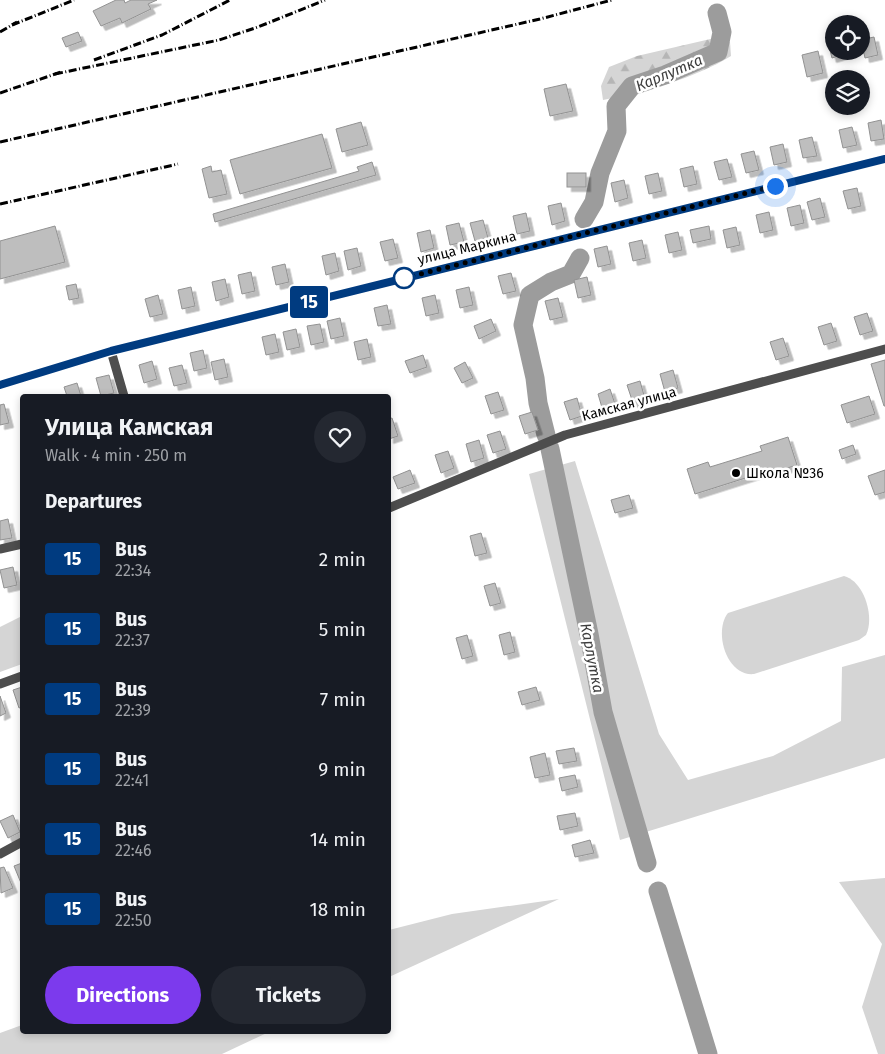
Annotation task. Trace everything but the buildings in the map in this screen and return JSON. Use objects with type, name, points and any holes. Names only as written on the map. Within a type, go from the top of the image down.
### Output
[{"type":"street","name":"улица Маркина","points":[[0,385],[111,351],[885,159]]},
{"type":"street","name":"Камская улица","points":[[391,507],[565,436],[885,349]]},
{"type":"street","points":[[111,351],[123,394]]},
{"type":"street","points":[[0,549],[20,544]]},
{"type":"street","points":[[0,684],[20,677]]},
{"type":"street","points":[[0,854],[20,843]]},
{"type":"green space","points":[[719,37],[730,42],[731,56],[685,78],[636,93],[603,100],[601,86],[609,67],[637,56]]},
{"type":"green space","points":[[575,461],[659,734],[688,780],[773,756],[841,721],[842,667],[885,655],[885,758],[620,840],[529,474]]},
{"type":"green space","points":[[844,576],[851,579],[857,585],[866,601],[869,619],[866,635],[859,640],[754,674],[745,673],[736,668],[730,661],[725,652],[722,631],[728,613]]},
{"type":"green space","points":[[20,617],[20,665],[0,672],[0,627]]},
{"type":"green space","points":[[885,878],[885,1054],[878,1054],[862,1007],[882,944],[839,882]]},
{"type":"green space","points":[[559,899],[391,976],[391,929],[452,914]]},
{"type":"green space","points":[[20,1026],[20,1034],[265,1034],[222,1054],[0,1054],[0,1033]]},
{"type":"waterway","name":"Карлутка","points":[[584,219],[594,202],[600,173],[617,131],[616,106],[632,86],[665,75],[718,52],[722,32],[717,13]]},
{"type":"waterway","name":"Карлутка","points":[[546,435],[523,325],[530,295],[551,282],[571,274],[580,258]]},
{"type":"waterway","name":"Карлутка","points":[[550,449],[589,634],[603,712],[647,863]]},
{"type":"waterway","name":"Карлутка","points":[[658,891],[708,1054]]},
{"type":"railway","points":[[12,25],[74,0]]},
{"type":"railway","points":[[94,60],[162,35],[230,0]]},
{"type":"railway","points":[[55,74],[219,40],[258,27],[325,0]]},
{"type":"railway","points":[[0,142],[540,19],[612,0]]},
{"type":"railway","points":[[0,32],[17,22]]},
{"type":"railway","points":[[0,93],[61,72]]},
{"type":"railway","points":[[0,204],[178,164]]},
{"type":"bus line","name":"15","points":[[0,385],[111,351],[885,159]]},
{"type":"place","name":"Школа №36","points":[[736,473]]},
{"type":"route","points":[[404,278],[775,186]]}]
